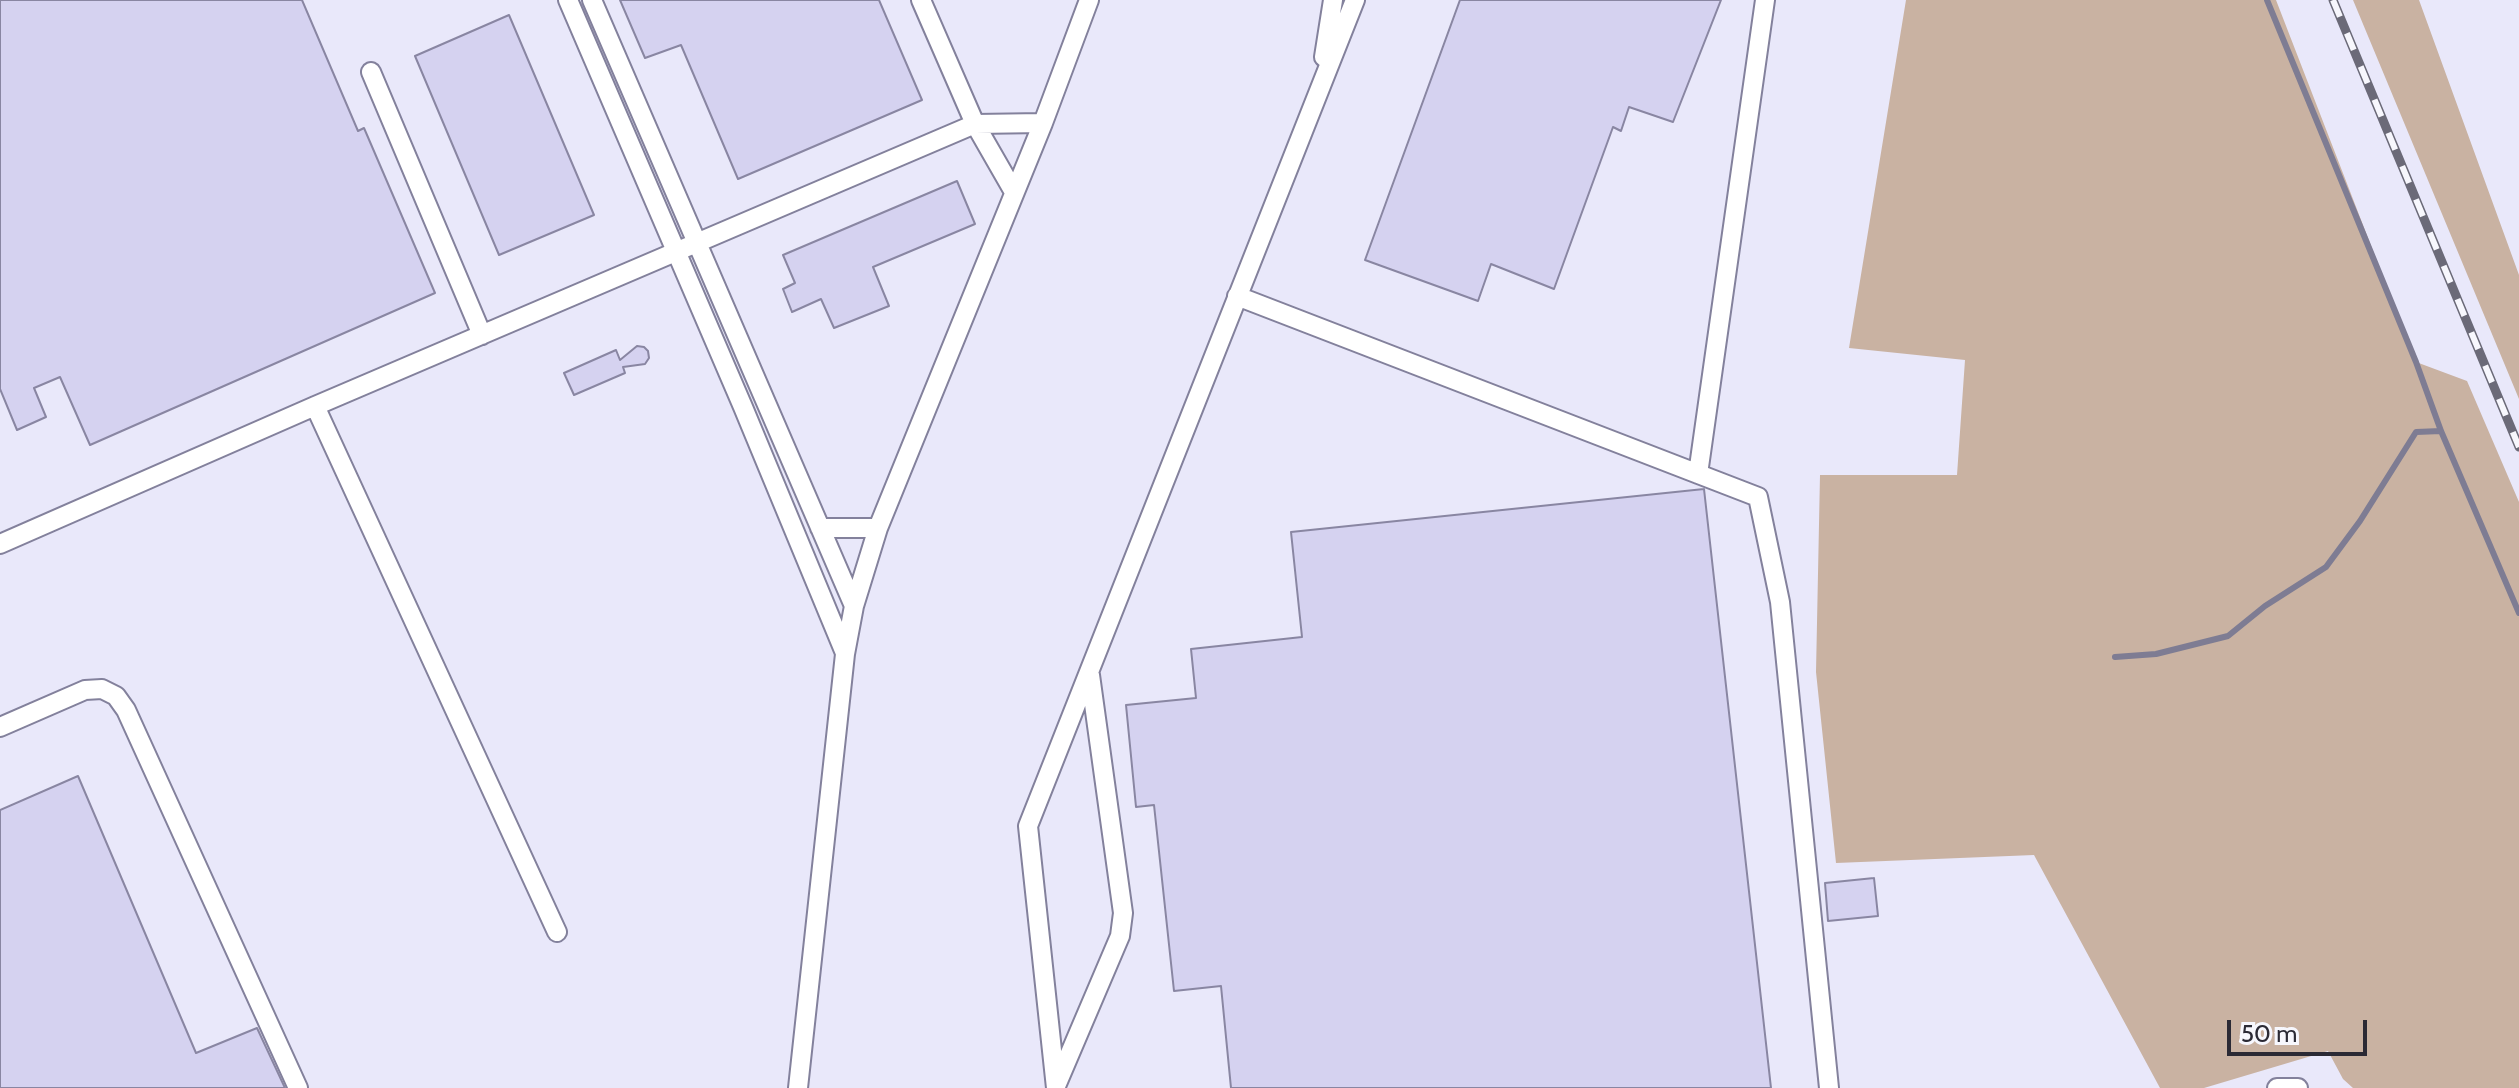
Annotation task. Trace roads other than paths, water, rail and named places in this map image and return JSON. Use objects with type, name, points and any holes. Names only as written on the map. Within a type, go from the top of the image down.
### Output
[{"type":"lane","points":[[568,0],[743,407],[845,654]]},
{"type":"lane","points":[[592,0],[854,606]]},
{"type":"lane","points":[[921,0],[975,124],[1014,192]]},
{"type":"lane","points":[[798,1088],[845,654],[854,606],[878,528],[1043,123],[1089,0]]},
{"type":"lane","points":[[1320,88],[1333,0]]},
{"type":"lane","points":[[1056,1087],[1028,826],[1355,0]]},
{"type":"lane","points":[[1698,474],[1765,0]]},
{"type":"lane","points":[[371,72],[482,335]]},
{"type":"lane","points":[[0,544],[975,124],[1043,123]]},
{"type":"lane","points":[[1237,296],[1758,497],[1780,602],[1829,1088]]},
{"type":"lane","points":[[743,407],[763,397]]},
{"type":"lane","points":[[315,406],[557,932]]},
{"type":"lane","points":[[820,528],[878,528]]},
{"type":"lane","points":[[1056,1087],[1120,936],[1123,913],[1089,672]]},
{"type":"lane","points":[[0,727],[85,690],[102,689],[116,696],[126,710],[298,1088]]},
{"type":"lane","points":[[2277,1088],[2298,1088]]},
{"type":"waterway","points":[[2267,0],[2416,362],[2441,431],[2519,613]]},
{"type":"waterway","points":[[2115,657],[2156,654],[2228,636],[2265,606],[2326,567],[2360,521],[2416,432],[2441,431]]},
{"type":"railway","points":[[2333,0],[2519,447]]}]
